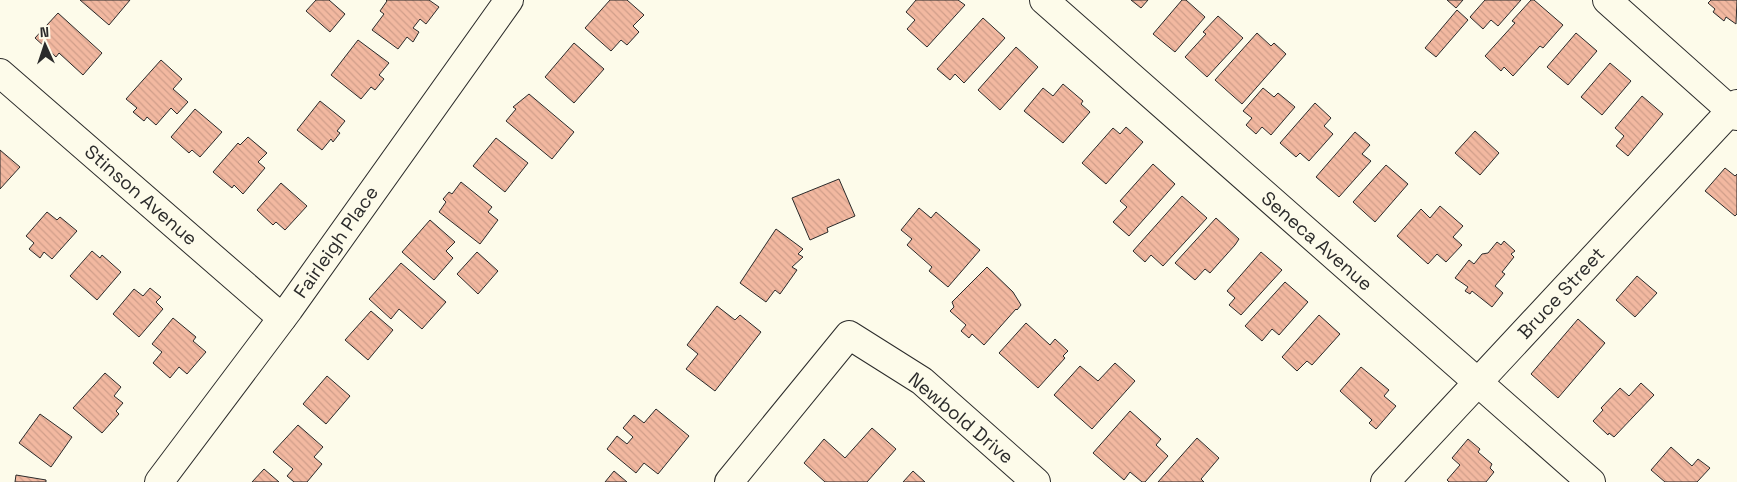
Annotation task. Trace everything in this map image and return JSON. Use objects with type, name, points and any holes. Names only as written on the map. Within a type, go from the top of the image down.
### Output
[{"type":"street","name":"Fairleigh Place","points":[[159,482],[282,318],[509,0]]},
{"type":"street","name":"Seneca Avenue","points":[[1044,0],[1591,482]]},
{"type":"street","points":[[1607,0],[1735,110]]},
{"type":"street","name":"Stinson Avenue","points":[[0,73],[282,318]]},
{"type":"street","name":"Bruce Street","points":[[1385,482],[1735,110]]},
{"type":"street","name":"Newbold Drive","points":[[729,482],[849,335],[922,381],[1036,482]]},
{"type":"building","points":[[80,0],[130,0],[109,25]]},
{"type":"building","points":[[316,0],[329,0],[345,14],[330,32],[306,11]]},
{"type":"building","points":[[386,0],[429,0],[439,7],[426,24],[420,19],[413,28],[419,32],[413,42],[407,37],[398,49],[372,30],[384,14],[380,11]]},
{"type":"building","points":[[610,0],[627,0],[644,15],[633,26],[639,32],[627,45],[621,40],[611,51],[585,28]]},
{"type":"building","points":[[916,0],[958,0],[965,5],[927,47],[907,29],[915,20],[906,12]]},
{"type":"building","points":[[1131,0],[1148,0],[1141,8]]},
{"type":"building","points":[[1182,0],[1186,0],[1205,17],[1175,52],[1153,34]]},
{"type":"building","points":[[1447,0],[1463,0],[1456,8]]},
{"type":"building","points":[[1485,0],[1521,0],[1498,26],[1491,20],[1483,29],[1470,17]]},
{"type":"building","points":[[1531,0],[1534,0],[1563,25],[1543,48],[1540,46],[1513,76],[1504,67],[1501,71],[1485,56],[1515,23],[1512,21]]},
{"type":"building","points":[[1711,0],[1737,0],[1736,24],[1726,17],[1724,21],[1713,12],[1715,9],[1708,3]]},
{"type":"building","points":[[1457,10],[1468,20],[1436,57],[1425,48]]},
{"type":"building","points":[[58,13],[102,53],[83,75],[59,53],[56,57],[35,38]]},
{"type":"building","points":[[1218,16],[1243,38],[1207,77],[1185,57],[1206,34],[1203,32]]},
{"type":"building","points":[[983,18],[1005,38],[964,83],[955,74],[950,80],[937,69]]},
{"type":"building","points":[[1257,33],[1271,46],[1274,43],[1286,54],[1242,104],[1215,80]]},
{"type":"building","points":[[1576,33],[1597,51],[1568,85],[1547,67]]},
{"type":"building","points":[[358,40],[389,63],[379,75],[384,79],[375,90],[371,87],[361,99],[331,75]]},
{"type":"building","points":[[574,43],[604,69],[574,103],[545,77]]},
{"type":"building","points":[[1016,47],[1038,67],[1000,110],[978,90]]},
{"type":"building","points":[[161,60],[182,79],[173,89],[188,102],[177,114],[171,108],[156,125],[147,117],[144,121],[133,112],[137,108],[126,99]]},
{"type":"building","points":[[1610,63],[1631,81],[1602,115],[1581,97]]},
{"type":"building","points":[[1063,84],[1083,101],[1081,104],[1090,112],[1063,143],[1024,111],[1043,88],[1053,96]]},
{"type":"building","points":[[1263,88],[1274,97],[1278,93],[1295,107],[1271,135],[1262,127],[1256,134],[1246,125],[1252,118],[1243,111]]},
{"type":"building","points":[[529,94],[574,132],[552,159],[506,121],[516,109],[513,107]]},
{"type":"building","points":[[1642,96],[1663,114],[1628,156],[1616,146],[1624,136],[1615,128]]},
{"type":"building","points":[[320,101],[345,121],[337,131],[340,133],[333,142],[331,139],[322,150],[297,130]]},
{"type":"building","points":[[1315,103],[1331,118],[1324,126],[1333,134],[1309,161],[1300,153],[1296,157],[1280,143]]},
{"type":"building","points":[[195,109],[222,132],[200,157],[192,150],[189,153],[171,137]]},
{"type":"building","points":[[1126,127],[1143,142],[1106,184],[1082,163],[1113,128],[1120,134]]},
{"type":"building","points":[[1475,131],[1499,153],[1480,175],[1455,153]]},
{"type":"building","points":[[1355,132],[1370,145],[1362,154],[1371,161],[1339,197],[1316,177]]},
{"type":"building","points":[[248,137],[267,153],[258,162],[265,168],[243,194],[234,185],[232,188],[213,172],[238,143],[240,145]]},
{"type":"building","points":[[496,138],[528,163],[505,192],[473,166]]},
{"type":"building","points":[[0,150],[20,167],[0,189]]},
{"type":"building","points":[[1153,164],[1175,184],[1129,236],[1113,222],[1127,207],[1120,201]]},
{"type":"building","points":[[1386,165],[1408,184],[1375,222],[1353,202]]},
{"type":"building","points":[[1725,168],[1735,176],[1737,174],[1737,214],[1735,216],[1705,191]]},
{"type":"building","points":[[839,179],[855,216],[827,228],[828,232],[810,240],[792,198]]},
{"type":"building","points":[[461,182],[492,207],[488,212],[498,220],[480,244],[439,212],[446,202],[443,199],[449,192],[452,194]]},
{"type":"building","points":[[281,183],[307,206],[285,230],[276,222],[273,225],[257,210]]},
{"type":"building","points":[[1182,196],[1207,218],[1163,266],[1151,255],[1145,262],[1133,251]]},
{"type":"building","points":[[1440,206],[1463,226],[1453,237],[1462,245],[1446,262],[1437,254],[1428,264],[1397,236],[1421,209],[1430,218]]},
{"type":"building","points":[[919,208],[931,218],[936,212],[980,250],[948,287],[929,271],[932,267],[907,245],[912,239],[901,230]]},
{"type":"building","points":[[47,212],[57,220],[60,217],[77,231],[52,259],[44,252],[40,258],[29,249],[34,243],[26,236]]},
{"type":"building","points":[[1216,218],[1239,239],[1210,273],[1205,269],[1195,280],[1175,263]]},
{"type":"building","points":[[430,220],[455,242],[446,251],[453,258],[434,280],[402,252]]},
{"type":"building","points":[[776,229],[803,249],[798,254],[803,257],[792,267],[797,270],[780,294],[775,290],[766,302],[740,283]]},
{"type":"building","points":[[1504,241],[1515,251],[1511,254],[1514,257],[1502,272],[1505,274],[1495,286],[1503,293],[1492,307],[1472,291],[1470,294],[1465,291],[1468,287],[1455,278],[1469,260],[1474,264],[1482,254],[1488,253],[1497,242],[1501,245]]},
{"type":"building","points":[[92,251],[100,258],[102,255],[121,272],[97,300],[70,276]]},
{"type":"building","points":[[477,252],[498,271],[478,294],[457,274]]},
{"type":"building","points":[[1261,252],[1282,270],[1241,315],[1229,305],[1235,298],[1227,291]]},
{"type":"building","points":[[401,263],[446,302],[422,329],[399,309],[391,319],[369,299]]},
{"type":"building","points":[[987,267],[1013,292],[1021,305],[984,345],[972,334],[969,338],[961,331],[966,325],[950,311],[954,307],[952,302]]},
{"type":"building","points":[[1637,276],[1657,293],[1635,317],[1616,300]]},
{"type":"building","points":[[1285,282],[1308,302],[1279,335],[1272,329],[1262,341],[1245,326]]},
{"type":"building","points":[[150,288],[161,297],[156,302],[163,309],[139,337],[113,314],[134,289],[143,296]]},
{"type":"building","points":[[717,306],[735,320],[740,315],[761,332],[715,391],[686,369],[698,354],[687,345]]},
{"type":"building","points":[[371,311],[393,330],[368,360],[345,340]]},
{"type":"building","points":[[1319,315],[1340,334],[1312,365],[1307,361],[1297,371],[1282,357]]},
{"type":"building","points":[[173,318],[196,337],[193,341],[206,352],[187,374],[179,367],[170,378],[153,363],[162,352],[152,344]]},
{"type":"building","points":[[1578,319],[1605,343],[1558,398],[1531,374]]},
{"type":"building","points":[[1026,323],[1050,345],[1055,339],[1068,351],[1063,356],[1065,358],[1038,388],[999,353]]},
{"type":"building","points":[[1115,363],[1135,381],[1092,429],[1054,395],[1080,366],[1098,381]]},
{"type":"building","points":[[1361,367],[1389,390],[1384,396],[1396,406],[1376,429],[1369,423],[1372,420],[1340,391]]},
{"type":"building","points":[[105,373],[121,387],[114,396],[123,403],[116,411],[119,414],[102,433],[73,408]]},
{"type":"building","points":[[327,376],[350,396],[326,424],[303,404]]},
{"type":"building","points":[[1641,383],[1654,395],[1614,437],[1609,433],[1608,435],[1593,421],[1603,410],[1601,408],[1620,388],[1629,396]]},
{"type":"building","points":[[656,409],[689,436],[658,474],[644,463],[636,473],[607,449],[617,436],[627,444],[633,437],[623,428],[634,415],[644,423]]},
{"type":"building","points":[[1130,411],[1161,439],[1156,445],[1168,456],[1145,482],[1142,482],[1130,472],[1124,480],[1093,453]]},
{"type":"building","points":[[40,414],[72,437],[51,467],[19,443]]},
{"type":"building","points":[[298,425],[323,447],[314,457],[322,464],[307,482],[294,482],[287,476],[293,469],[273,452]]},
{"type":"building","points":[[872,428],[896,449],[867,482],[825,482],[804,463],[824,439],[845,458]]},
{"type":"building","points":[[1197,438],[1219,458],[1201,479],[1204,482],[1158,482]]},
{"type":"building","points":[[1468,439],[1480,449],[1478,452],[1492,464],[1490,468],[1494,472],[1486,482],[1449,482],[1447,480],[1460,465],[1452,458]]},
{"type":"building","points":[[1671,447],[1692,466],[1698,459],[1710,468],[1697,482],[1665,482],[1651,470]]},
{"type":"building","points":[[264,469],[279,482],[252,482]]},
{"type":"building","points":[[614,471],[627,482],[605,482]]},
{"type":"building","points":[[913,471],[925,482],[903,482]]},
{"type":"building","points":[[16,475],[46,480],[46,482],[15,482]]}]
